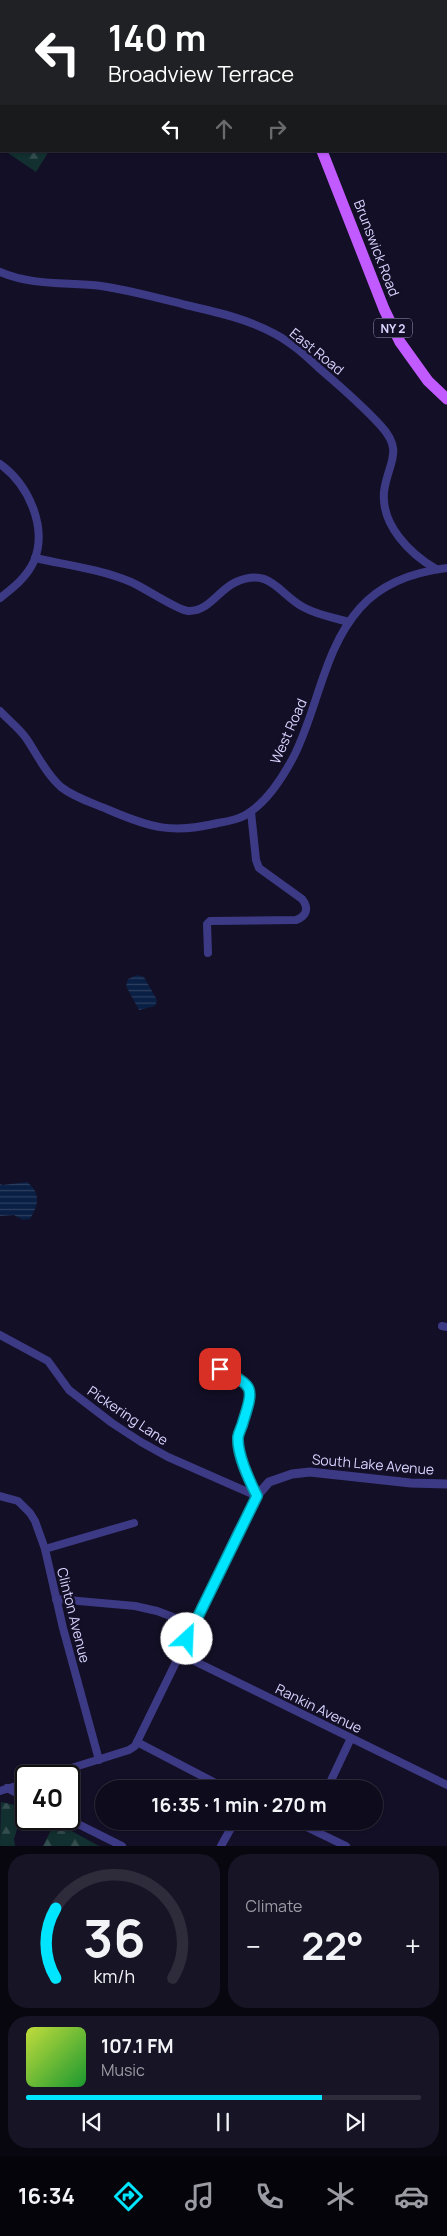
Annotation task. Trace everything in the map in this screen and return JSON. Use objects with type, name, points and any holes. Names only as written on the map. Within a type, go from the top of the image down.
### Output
[{"type":"main road","name":"Brunswick Road","points":[[322,152],[384,309],[400,342],[428,381],[447,399]]},
{"type":"street","name":"East Road","points":[[0,272],[29,281],[101,286],[144,295],[223,314],[260,326],[277,334],[297,348],[341,387],[390,437],[394,454],[384,493],[384,507],[387,520],[412,552],[436,570]]},
{"type":"street","points":[[0,464],[10,472],[31,502],[38,533],[35,558],[26,574],[17,585],[0,598]]},
{"type":"street","points":[[35,558],[129,581],[150,590],[180,609],[190,611],[198,610],[211,602],[236,581],[264,578],[271,581],[307,609],[349,622]]},
{"type":"street","name":"West Road","points":[[251,812],[280,778],[292,758],[305,731],[335,645],[360,608],[387,585],[409,575],[447,568]]},
{"type":"street","points":[[0,711],[18,728],[60,787],[73,795],[132,820],[157,828],[194,829],[244,816],[251,812],[256,860],[259,868],[302,899],[306,904],[307,910],[302,918],[296,920],[210,921],[207,924],[206,936],[208,952]]},
{"type":"street","name":"Pickering Lane","points":[[0,1335],[48,1361],[69,1390],[112,1423],[141,1442],[168,1457],[257,1496]]},
{"type":"street","points":[[211,1365],[249,1386],[250,1398],[238,1442],[250,1483],[257,1496]]},
{"type":"street","name":"South Lake Avenue","points":[[137,1742],[257,1496],[264,1486],[278,1478],[310,1472],[411,1483],[447,1484]]},
{"type":"street","name":"Clinton Avenue","points":[[0,1496],[18,1501],[30,1513],[45,1550],[56,1599],[100,1760]]},
{"type":"street","points":[[45,1550],[134,1523]]},
{"type":"street","points":[[56,1599],[135,1606],[157,1611],[194,1625]]},
{"type":"street","name":"Rankin Avenue","points":[[180,1654],[447,1785]]},
{"type":"street","points":[[331,1780],[351,1738]]},
{"type":"street","points":[[80,1766],[129,1750],[137,1742],[210,1780]]},
{"type":"street","points":[[80,1825],[122,1846]]},
{"type":"street","points":[[222,1846],[230,1830]]},
{"type":"street","points":[[319,1830],[346,1846]]},
{"type":"green space","points":[[6,152],[48,152],[36,172]]},
{"type":"green space","points":[[1,1802],[15,1805],[15,1830],[17,1830],[14,1839],[15,1846],[0,1846]]},
{"type":"green space","points":[[51,1830],[70,1830],[99,1846],[43,1846]]},
{"type":"water","points":[[137,975],[144,977],[157,1000],[155,1006],[139,1010],[126,986],[128,979]]},
{"type":"water","points":[[27,1182],[35,1190],[37,1199],[37,1204],[30,1219],[23,1220],[14,1215],[0,1216],[0,1184]]},
{"type":"route","points":[[187,1639],[239,1529],[257,1496],[250,1483],[238,1442],[250,1398],[249,1386],[220,1369]]}]
